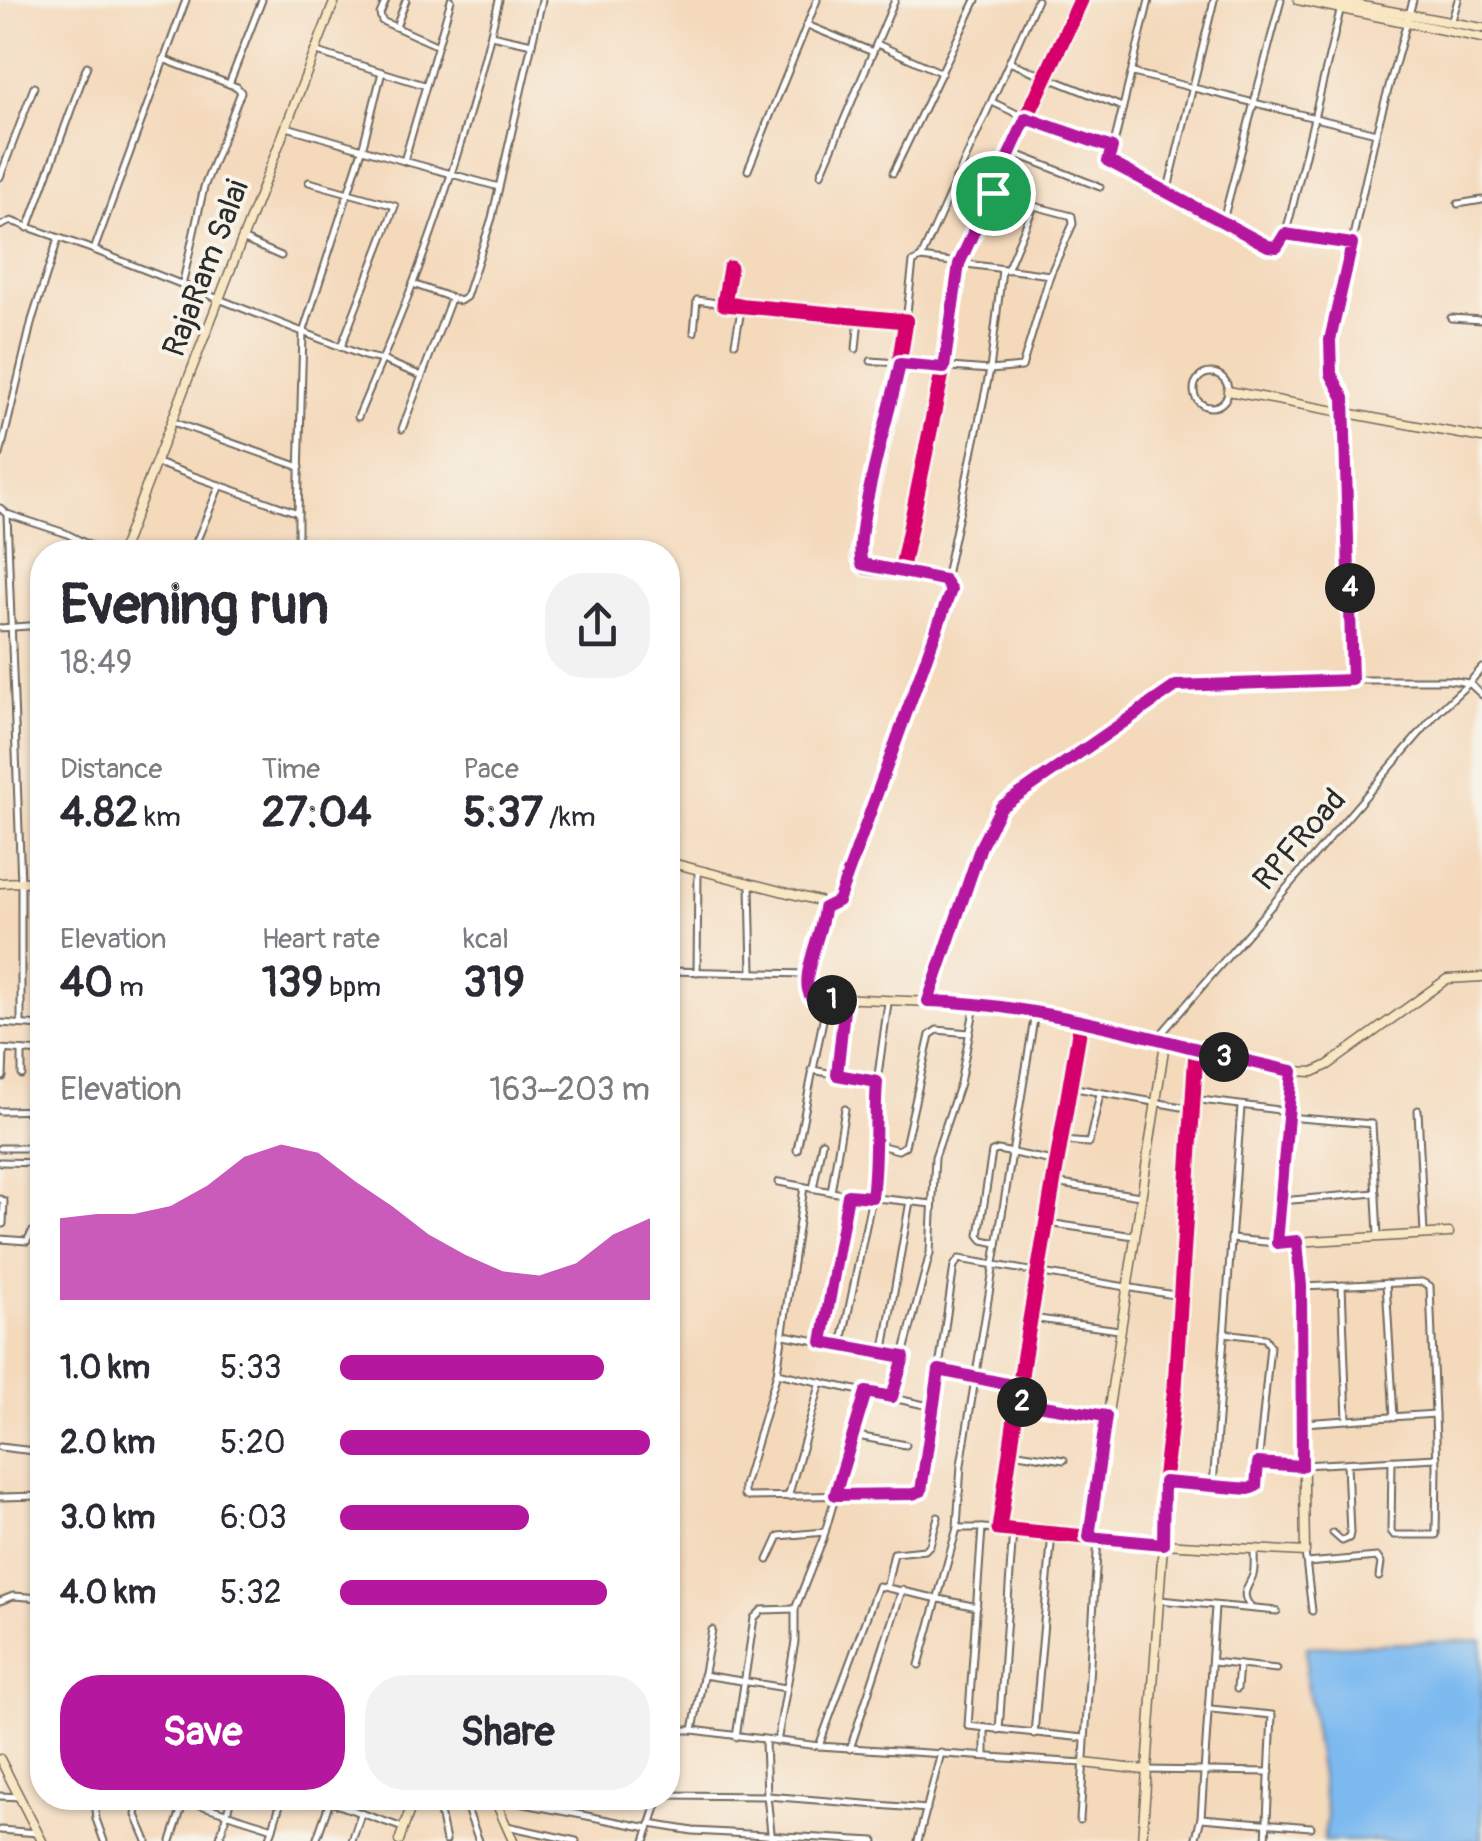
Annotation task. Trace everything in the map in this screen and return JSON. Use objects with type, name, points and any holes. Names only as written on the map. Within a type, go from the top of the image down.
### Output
[{"type":"street","points":[[94,250],[186,0]]},
{"type":"street","points":[[229,84],[262,0]]},
{"type":"street","name":"RajaRam Salai","points":[[126,540],[335,0]]},
{"type":"street","points":[[386,0],[380,18],[436,45]]},
{"type":"street","points":[[396,27],[406,0]]},
{"type":"street","points":[[404,160],[451,0]]},
{"type":"street","points":[[358,417],[413,284],[451,174],[499,0]]},
{"type":"street","points":[[413,284],[451,299],[460,301],[466,297],[499,187],[542,0]]},
{"type":"street","points":[[748,170],[817,0]]},
{"type":"street","points":[[820,174],[895,0]]},
{"type":"street","points":[[893,174],[976,0]]},
{"type":"street","points":[[824,908],[838,901],[951,590],[944,580],[865,566],[859,557],[864,517],[900,364],[914,262],[921,258],[1037,0]]},
{"type":"street","points":[[901,572],[944,368],[959,264],[1081,0]]},
{"type":"street","points":[[1149,0],[1108,161],[1274,249],[1285,234],[1345,5]]},
{"type":"street","points":[[1170,192],[1168,184],[1214,0]]},
{"type":"street","points":[[1222,224],[1281,0]]},
{"type":"street","points":[[1298,0],[1367,4],[1407,21],[1482,28]]},
{"type":"street","points":[[1330,0],[1482,38]]},
{"type":"street","points":[[1352,680],[1344,414],[1342,392],[1331,374],[1330,340],[1376,134],[1413,0]]},
{"type":"street","points":[[1451,23],[1458,0]]},
{"type":"street","points":[[807,25],[873,52]]},
{"type":"street","points":[[491,34],[532,44]]},
{"type":"street","points":[[877,44],[942,72]]},
{"type":"street","points":[[314,51],[424,85]]},
{"type":"street","points":[[163,59],[240,89],[204,187],[182,286]]},
{"type":"street","points":[[1009,62],[1124,108]]},
{"type":"street","points":[[28,228],[87,66]]},
{"type":"street","points":[[298,540],[303,333],[362,150],[382,72]]},
{"type":"street","points":[[1133,73],[1376,134]]},
{"type":"street","points":[[0,177],[34,87]]},
{"type":"street","points":[[991,101],[1026,118],[1112,148]]},
{"type":"street","points":[[286,126],[499,187]]},
{"type":"street","points":[[1011,152],[1100,187]]},
{"type":"street","points":[[871,361],[990,370],[1022,367],[1050,275],[1074,218],[956,178]]},
{"type":"street","points":[[308,182],[395,206],[341,347]]},
{"type":"street","points":[[1458,204],[1482,200]]},
{"type":"street","points":[[944,580],[990,370],[1004,270],[1034,206]]},
{"type":"street","points":[[0,216],[422,376]]},
{"type":"street","points":[[0,226],[11,221]]},
{"type":"street","points":[[1285,234],[1352,244]]},
{"type":"street","points":[[0,455],[32,320],[58,239]]},
{"type":"street","points":[[242,239],[281,256]]},
{"type":"street","points":[[921,258],[1050,275]]},
{"type":"street","points":[[724,304],[730,268]]},
{"type":"street","points":[[402,429],[451,299]]},
{"type":"street","points":[[694,332],[697,300],[906,321]]},
{"type":"street","points":[[735,343],[742,305]]},
{"type":"street","points":[[856,349],[860,316]]},
{"type":"street","points":[[1452,318],[1482,320]]},
{"type":"street","points":[[1216,373],[1226,379],[1228,391],[1216,408],[1205,408],[1198,404],[1194,384],[1201,374],[1216,373]]},
{"type":"street","points":[[1228,391],[1482,438]]},
{"type":"street","points":[[173,422],[300,467]]},
{"type":"street","points":[[156,463],[298,513]]},
{"type":"street","points":[[197,540],[220,485]]},
{"type":"street","points":[[0,508],[78,540]]},
{"type":"street","points":[[7,514],[21,882],[20,1024]]},
{"type":"street","points":[[0,566],[9,566]]},
{"type":"street","points":[[0,628],[30,626]]},
{"type":"street","name":"RPFRoad","points":[[1160,1042],[1437,713],[1482,668]]},
{"type":"street","points":[[928,1001],[981,846],[1001,807],[1176,686],[1449,680],[1470,683],[1482,695]]},
{"type":"street","points":[[680,865],[819,901],[824,908],[823,924],[808,974],[806,990],[811,997],[888,1003],[976,1002],[1036,1010],[1292,1071],[1313,1072],[1328,1065],[1446,979],[1482,978]]},
{"type":"street","points":[[697,972],[698,869]]},
{"type":"street","points":[[0,883],[30,882]]},
{"type":"street","points":[[750,885],[752,973]]},
{"type":"street","points":[[680,972],[808,974]]},
{"type":"street","points":[[797,1150],[827,1000]]},
{"type":"street","points":[[837,1075],[845,1000]]},
{"type":"street","points":[[892,1397],[930,1254],[936,1158],[960,1084],[976,1002]]},
{"type":"street","points":[[841,1346],[872,1197],[877,1159],[877,1082],[888,1003]]},
{"type":"street","points":[[919,1665],[957,1528],[957,1492],[1036,1010]]},
{"type":"street","points":[[0,1022],[30,1025]]},
{"type":"street","points":[[1000,1529],[1031,1318],[1082,1022]]},
{"type":"street","points":[[875,1144],[898,1150],[905,1146],[933,1032],[970,1033]]},
{"type":"street","points":[[1080,1820],[1093,1538],[1106,1416],[1156,1103],[1160,1042]]},
{"type":"street","points":[[3,1077],[2,1050],[30,1052]]},
{"type":"street","points":[[1142,1841],[1196,1051]]},
{"type":"street","points":[[22,1052],[22,1075]]},
{"type":"street","points":[[812,1070],[877,1082]]},
{"type":"street","points":[[1277,1243],[1292,1071]]},
{"type":"street","points":[[1070,1087],[1156,1103],[1241,1107],[1372,1124],[1378,1235]]},
{"type":"street","points":[[1062,1141],[1090,1143],[1100,1094]]},
{"type":"street","points":[[1213,1486],[1241,1107]]},
{"type":"street","points":[[831,1192],[845,1109]]},
{"type":"street","points":[[0,1111],[30,1110]]},
{"type":"street","points":[[1418,1110],[1424,1234]]},
{"type":"street","points":[[813,1189],[822,1142]]},
{"type":"street","points":[[0,1148],[30,1148]]},
{"type":"street","points":[[996,1243],[979,1235],[995,1150],[1058,1162]]},
{"type":"street","points":[[0,1162],[30,1163]]},
{"type":"street","points":[[780,1182],[848,1195],[932,1204]]},
{"type":"street","points":[[1054,1183],[1140,1196]]},
{"type":"street","points":[[804,1187],[777,1372],[743,1491],[753,1498],[921,1491],[954,1266],[964,1258],[1180,1296]]},
{"type":"street","points":[[1280,1200],[1376,1193]]},
{"type":"street","points":[[822,1342],[848,1195]]},
{"type":"street","points":[[0,1199],[4,1201],[4,1224]]},
{"type":"street","points":[[883,1355],[910,1201]]},
{"type":"street","points":[[1048,1223],[1134,1236]]},
{"type":"street","points":[[1231,1240],[1277,1243],[1449,1233]]},
{"type":"street","points":[[0,1238],[27,1241],[30,1236]]},
{"type":"street","points":[[1297,1241],[1305,1552],[1312,1611]]},
{"type":"street","points":[[1301,1286],[1422,1282],[1430,1286],[1438,1532],[1431,1536],[1391,1532],[1392,1460]]},
{"type":"street","points":[[1386,1283],[1394,1418]]},
{"type":"street","points":[[1342,1285],[1347,1420]]},
{"type":"street","points":[[1031,1318],[1119,1330]]},
{"type":"street","points":[[1164,1482],[1253,1488],[1270,1341],[1224,1333]]},
{"type":"street","points":[[783,1335],[904,1357]]},
{"type":"street","points":[[939,1370],[1021,1387]]},
{"type":"street","points":[[777,1372],[934,1407]]},
{"type":"street","points":[[788,1497],[821,1382]]},
{"type":"street","points":[[777,1742],[796,1635],[795,1609],[825,1532],[866,1392]]},
{"type":"street","points":[[1018,1402],[1106,1416]]},
{"type":"street","points":[[1301,1423],[1435,1414]]},
{"type":"street","points":[[852,1435],[906,1445]]},
{"type":"street","points":[[0,1447],[30,1451]]},
{"type":"street","points":[[1011,1452],[1064,1460]]},
{"type":"street","points":[[1258,1463],[1302,1466],[1437,1458]]},
{"type":"street","points":[[1333,1534],[1342,1541],[1349,1538],[1347,1464]]},
{"type":"street","points":[[0,1498],[30,1497]]},
{"type":"street","points":[[887,1586],[894,1553],[925,1550],[938,1517]]},
{"type":"street","points":[[957,1528],[1305,1552]]},
{"type":"street","points":[[982,1528],[968,1726],[1084,1738]]},
{"type":"street","points":[[999,1730],[1013,1530]]},
{"type":"street","points":[[768,1560],[778,1536],[825,1532]]},
{"type":"street","points":[[1034,1734],[1052,1533]]},
{"type":"street","points":[[1252,1608],[1245,1600],[1245,1592],[1253,1575],[1254,1549]]},
{"type":"street","points":[[1307,1564],[1377,1557],[1379,1578]]},
{"type":"street","points":[[819,1746],[881,1584],[977,1607]]},
{"type":"street","points":[[850,1749],[902,1589]]},
{"type":"street","points":[[0,1601],[13,1596],[30,1597]]},
{"type":"street","points":[[1158,1600],[1278,1611]]},
{"type":"street","points":[[1194,1841],[1201,1818],[1216,1607]]},
{"type":"street","points":[[736,1737],[754,1618],[762,1610],[795,1609]]},
{"type":"street","points":[[693,1730],[712,1630]]},
{"type":"street","points":[[1213,1662],[1277,1669]]},
{"type":"street","points":[[1237,1689],[1239,1664]]},
{"type":"street","points":[[703,1675],[786,1688]]},
{"type":"street","points":[[1210,1709],[1272,1716],[1266,1841]]},
{"type":"street","points":[[985,1728],[985,1756]]},
{"type":"street","points":[[680,1730],[850,1749],[1145,1770],[1270,1772]]},
{"type":"street","points":[[765,1741],[772,1838]]},
{"type":"street","points":[[918,1841],[941,1753]]},
{"type":"street","points":[[0,1759],[40,1837]]},
{"type":"street","points":[[680,1795],[767,1796],[927,1809]]},
{"type":"street","points":[[0,1796],[20,1798]]},
{"type":"street","points":[[95,1810],[104,1841]]},
{"type":"street","points":[[137,1810],[147,1841]]},
{"type":"street","points":[[170,1841],[181,1810]]},
{"type":"street","points":[[212,1810],[273,1828]]},
{"type":"street","points":[[219,1841],[228,1810]]},
{"type":"street","points":[[268,1841],[278,1810]]},
{"type":"street","points":[[316,1841],[327,1810]]},
{"type":"street","points":[[351,1810],[403,1828]]},
{"type":"street","points":[[399,1841],[410,1810]]},
{"type":"street","points":[[440,1810],[446,1841]]},
{"type":"street","points":[[467,1810],[478,1841]]},
{"type":"street","points":[[500,1810],[513,1841]]},
{"type":"street","points":[[560,1810],[683,1830],[875,1841]]},
{"type":"street","points":[[645,1841],[655,1810]]},
{"type":"street","points":[[352,1841],[361,1814]]},
{"type":"street","points":[[1201,1818],[1312,1827]]},
{"type":"street","points":[[507,1826],[576,1841]]},
{"type":"street","points":[[0,1830],[40,1837]]},
{"type":"street","points":[[718,1841],[720,1832]]},
{"type":"water","points":[[1482,1640],[1482,1841],[1323,1841],[1327,1818],[1306,1675],[1307,1647]]},
{"type":"cycle path","points":[[730,268],[724,304],[906,321],[859,557],[865,567],[901,572],[943,368],[959,264],[1081,0]]},
{"type":"cycle path","points":[[1081,1021],[1024,1355],[999,1529],[1163,1544],[1164,1481],[1175,1387],[1196,1051]]},
{"type":"route","points":[[1026,118],[1112,148],[1108,161],[1274,249],[1285,234],[1352,244],[1331,332],[1330,369],[1344,398],[1352,680],[1176,686],[1001,807],[981,846],[928,1001],[1029,1009],[1292,1071],[1277,1243],[1297,1241],[1302,1466],[1258,1463],[1256,1486],[1249,1489],[1164,1482],[1163,1544],[1089,1537],[1106,1416],[1018,1402],[1021,1387],[939,1370],[921,1491],[835,1495],[866,1392],[892,1397],[904,1357],[822,1342],[848,1195],[872,1197],[877,1159],[877,1082],[837,1075],[845,1000],[811,997],[806,983],[824,908],[838,901],[950,597],[951,590],[944,580],[865,566],[859,557],[864,517],[900,364],[944,368],[959,264],[993,193],[1026,118]]}]
